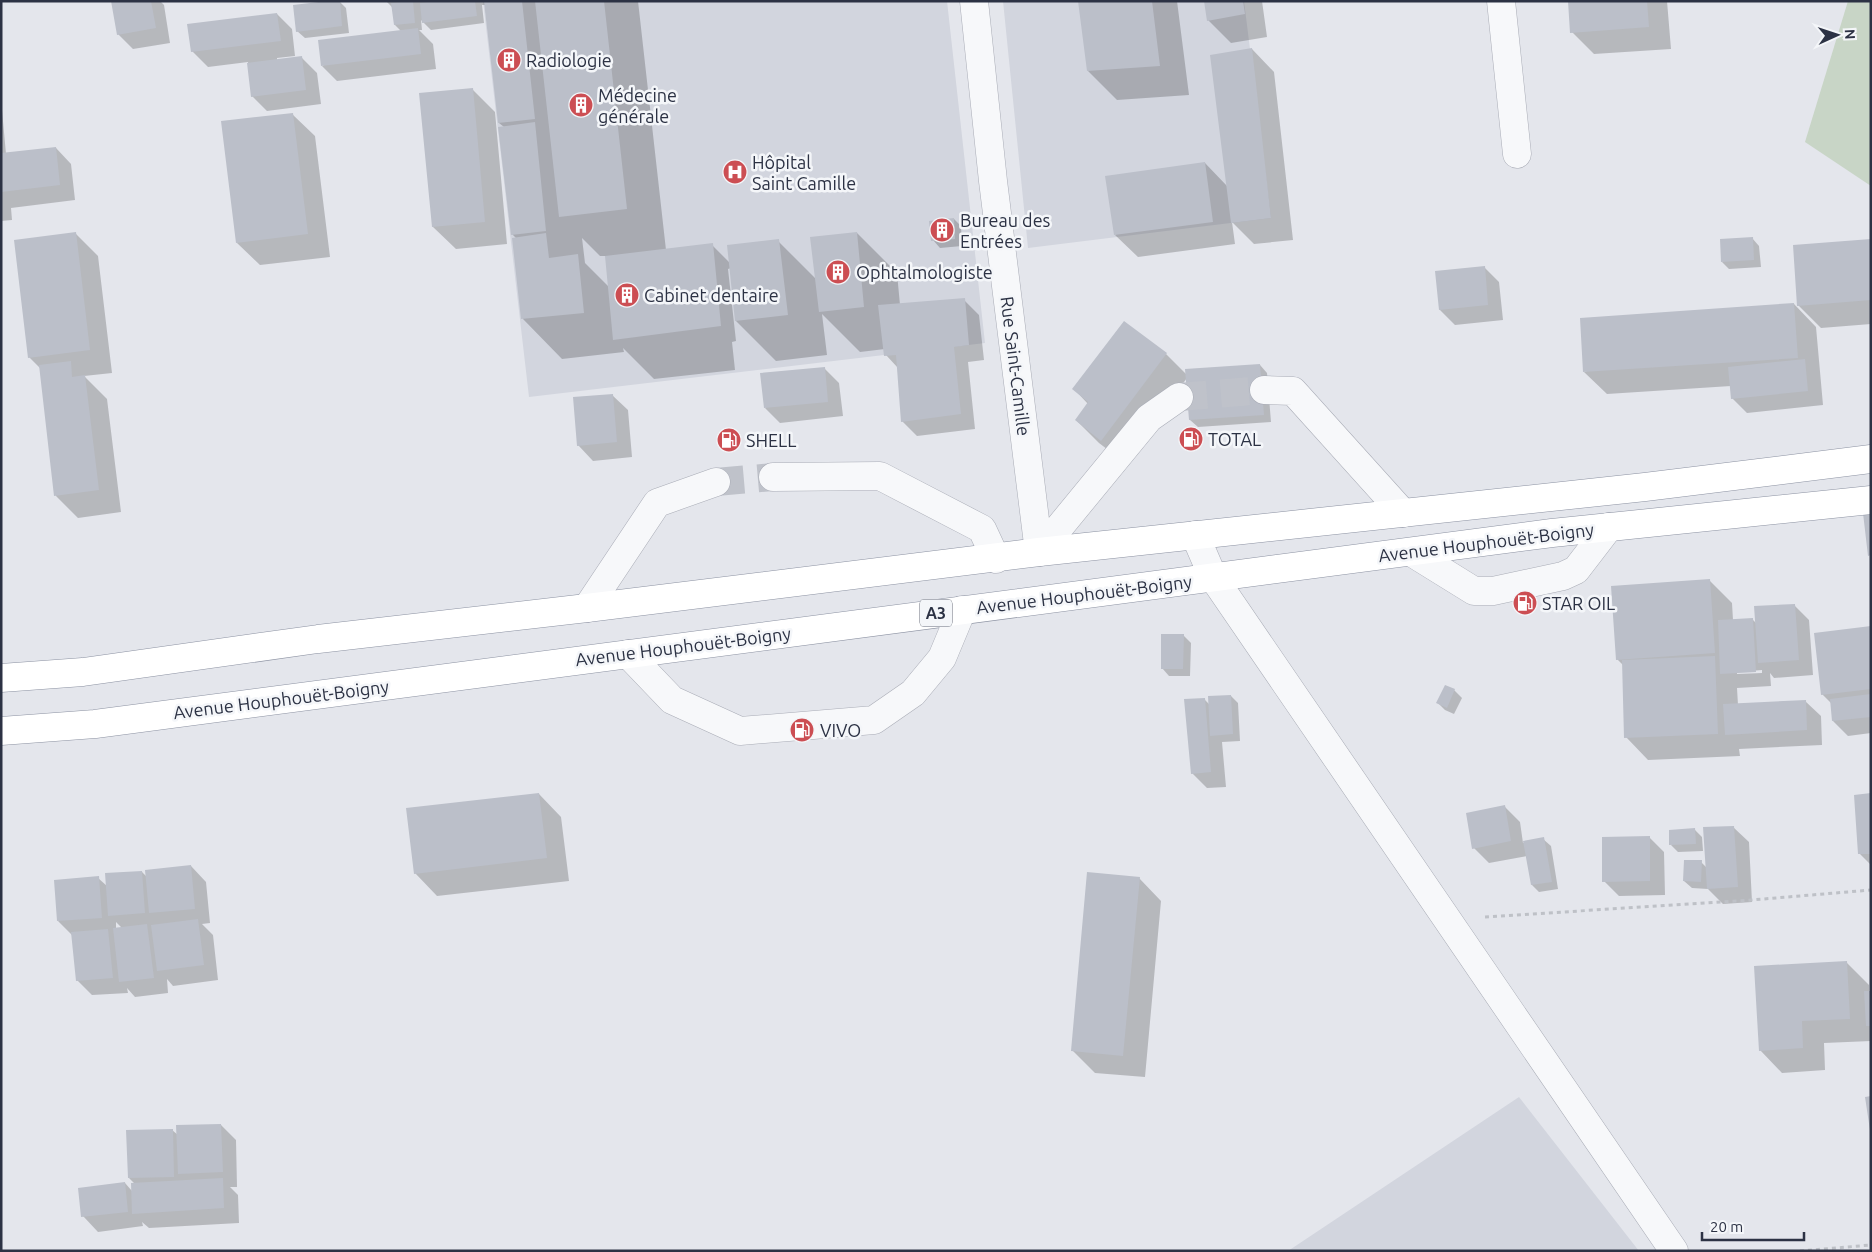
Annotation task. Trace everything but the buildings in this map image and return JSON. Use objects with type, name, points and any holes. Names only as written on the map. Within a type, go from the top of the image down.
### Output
[{"type":"highway","name":"Avenue Houphouët-Boigny","points":[[1,678],[83,672],[318,639],[996,559],[1039,552],[1645,487],[1871,459]]},
{"type":"highway","name":"Avenue Houphouët-Boigny","points":[[1,731],[95,724],[1609,527],[1871,500]]},
{"type":"street","name":"Rue Saint-Camille","points":[[974,1],[993,181],[1039,552]]},
{"type":"street","points":[[1501,1],[1517,154]]},
{"type":"street","points":[[1264,390],[1293,391],[1403,513]]},
{"type":"street","points":[[1039,552],[1149,418],[1179,397]]},
{"type":"street","points":[[773,477],[880,476],[982,529],[996,559]]},
{"type":"street","points":[[587,608],[657,503],[716,482]]},
{"type":"street","points":[[1411,552],[1474,590],[1493,591],[1563,576],[1576,570],[1609,527]]},
{"type":"street","points":[[1195,535],[1213,578],[1674,1251]]},
{"type":"street","points":[[628,654],[672,700],[740,731],[874,720],[913,693],[942,658],[962,610]]},
{"type":"path","points":[[1448,920],[1871,890]]},
{"type":"path","points":[[1800,1251],[1871,1245]]},
{"type":"shaded area","name":"Hôpital Saint Camille","points":[[483,1],[947,1],[985,343],[529,397]]},
{"type":"shaded area","points":[[1003,1],[1244,1],[1271,218],[1028,248]]},
{"type":"shaded area","points":[[1519,1097],[1639,1251],[1288,1251]]},
{"type":"green space","points":[[1848,1],[1871,1],[1871,186],[1805,142]]},
{"type":"tunnel","points":[[1179,397],[1264,390]]},
{"type":"tunnel","points":[[716,482],[773,477]]},
{"type":"place","name":"Radiologie","points":[[509,60]]},
{"type":"place","name":"Médecine générale","points":[[581,105]]},
{"type":"place","name":"Hôpital Saint Camille","points":[[735,172]]},
{"type":"place","name":"Bureau des Entrées","points":[[942,230]]},
{"type":"place","name":"Ophtalmologiste","points":[[838,272]]},
{"type":"place","name":"Cabinet dentaire","points":[[627,295]]},
{"type":"place","name":"TOTAL","points":[[1191,439]]},
{"type":"place","name":"SHELL","points":[[729,440]]},
{"type":"place","name":"STAR OIL","points":[[1525,603]]},
{"type":"place","name":"VIVO","points":[[802,730]]}]
